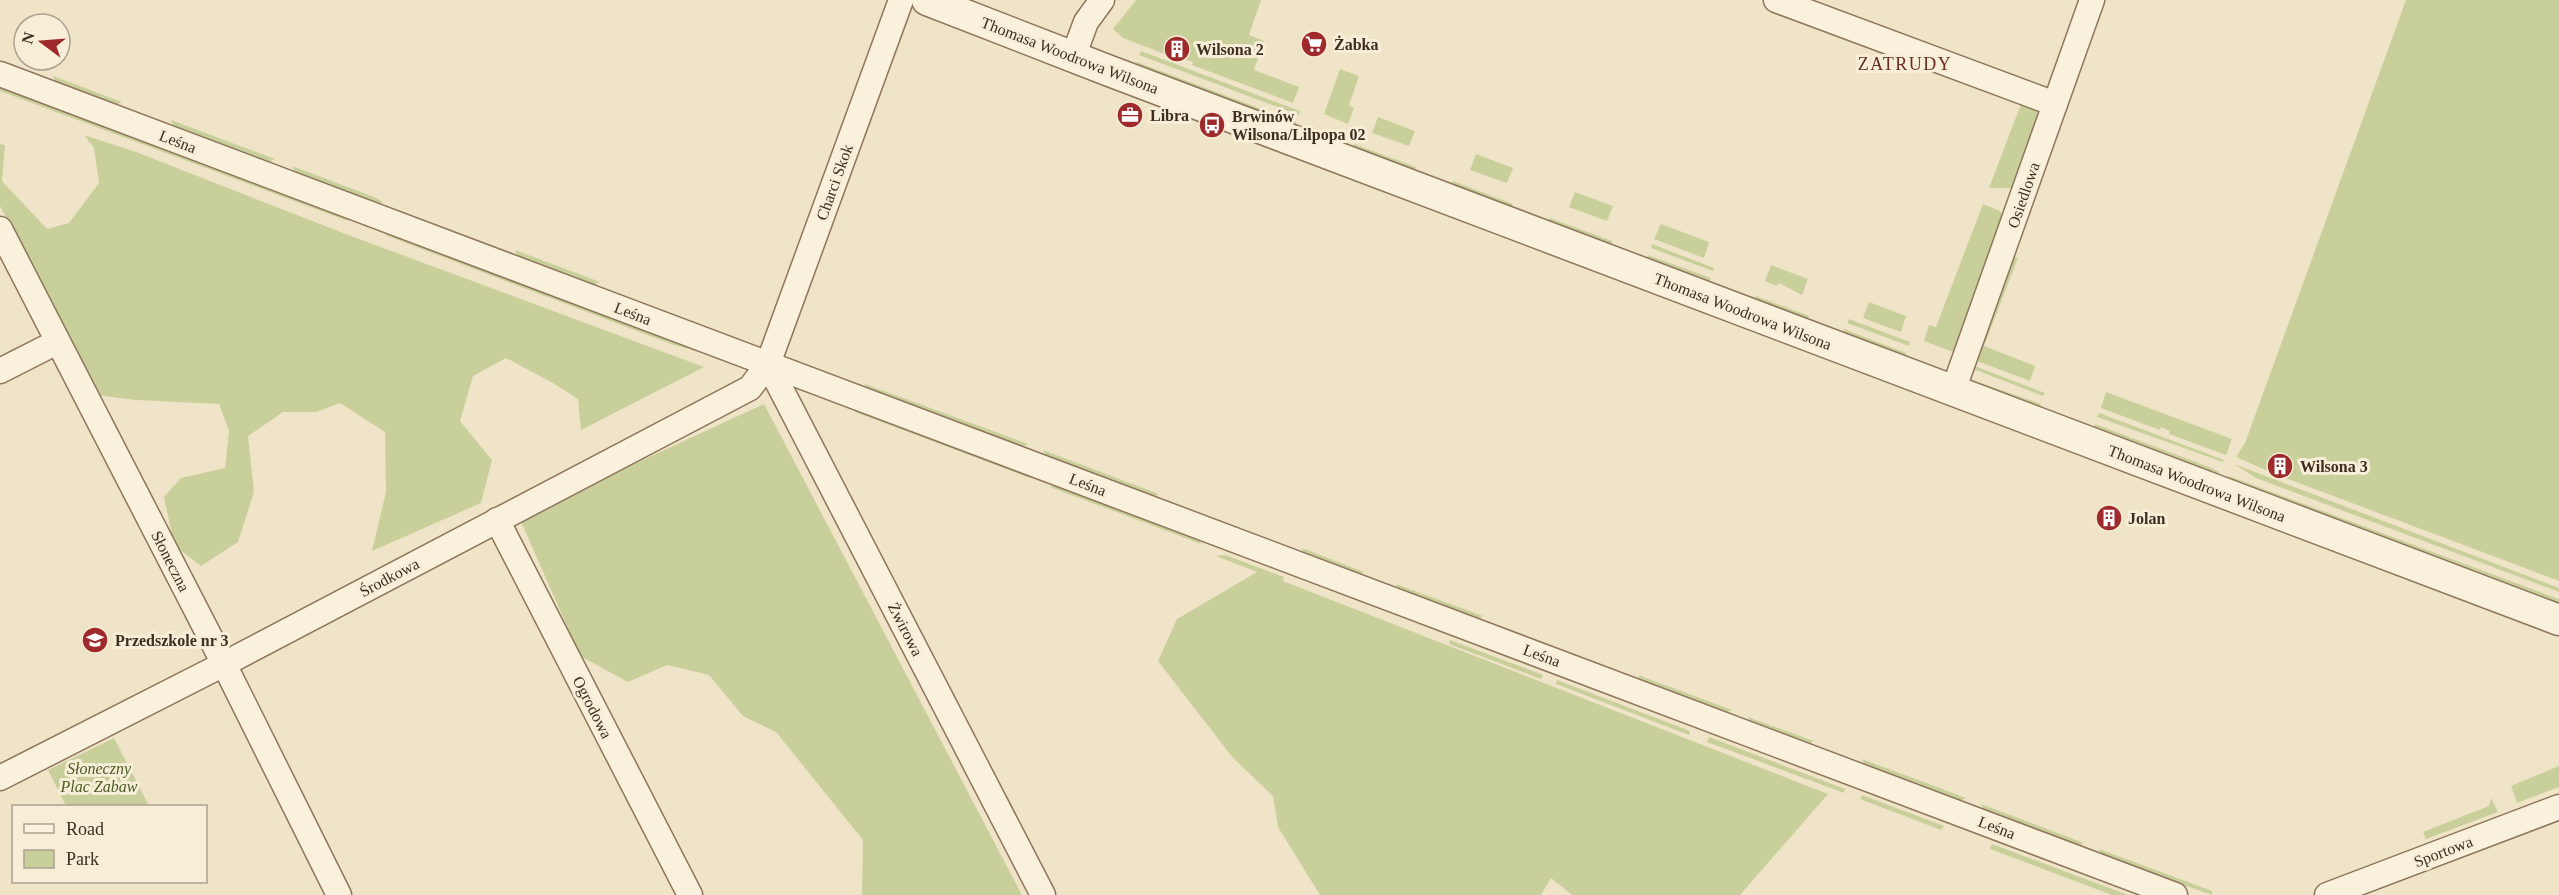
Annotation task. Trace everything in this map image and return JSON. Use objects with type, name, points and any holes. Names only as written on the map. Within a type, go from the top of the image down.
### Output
[{"type":"street","name":"Charci Skok","points":[[768,364],[901,0]]},
{"type":"street","name":"Thomasa Woodrowa Wilsona","points":[[927,0],[2559,620]]},
{"type":"street","points":[[1073,57],[1086,22],[1102,0]]},
{"type":"street","points":[[1776,0],[2055,104]]},
{"type":"street","name":"Osiedlowa","points":[[1953,391],[2092,0]]},
{"type":"street","name":"Leśna","points":[[0,74],[2175,895]]},
{"type":"street","name":"Słoneczna","points":[[0,229],[224,664],[339,895]]},
{"type":"street","points":[[0,371],[57,342]]},
{"type":"street","name":"Środkowa","points":[[0,777],[224,664],[745,393],[755,384],[768,364]]},
{"type":"street","name":"Żwirowa","points":[[768,364],[1042,895]]},
{"type":"street","name":"Ogrodowa","points":[[497,520],[690,895]]},
{"type":"street","name":"Sportowa","points":[[2327,895],[2559,807]]},
{"type":"green space","points":[[1136,0],[1261,0],[1249,35],[1264,41],[1254,70],[1299,87],[1293,103],[1192,65],[1193,62],[1184,59],[1188,47],[1173,41],[1167,55],[1123,38],[1113,29]]},
{"type":"green space","points":[[2406,0],[2559,0],[2559,581],[2283,477],[2289,461],[2276,456],[2270,472],[2236,457],[2245,443]]},
{"type":"green space","points":[[1141,51],[1300,111],[1299,115],[1139,55]]},
{"type":"green space","points":[[1137,62],[1296,122],[1294,128],[1134,70]]},
{"type":"green space","points":[[1340,69],[1359,76],[1349,105],[1354,108],[1348,124],[1324,114]]},
{"type":"green space","points":[[53,76],[122,102],[113,106],[56,84]]},
{"type":"green space","points":[[0,84],[365,222],[368,228],[356,221],[345,220],[0,91]]},
{"type":"green space","points":[[2021,104],[2035,109],[2039,116],[2015,188],[1989,188]]},
{"type":"green space","points":[[1378,117],[1415,131],[1409,146],[1372,133]]},
{"type":"green space","points":[[171,120],[275,159],[266,164],[174,129]]},
{"type":"green space","points":[[84,135],[136,152],[343,233],[704,367],[581,430],[578,399],[506,358],[473,376],[460,421],[492,460],[481,503],[372,551],[386,492],[385,432],[340,403],[316,412],[283,412],[248,436],[254,492],[238,542],[201,566],[174,545],[164,497],[181,478],[225,468],[229,431],[219,404],[136,400],[95,395],[0,206],[0,144],[5,145],[2,181],[47,229],[69,223],[99,183],[94,148]]},
{"type":"green space","points":[[1354,144],[1416,167],[1414,173],[1352,149]]},
{"type":"green space","points":[[1476,154],[1513,168],[1507,183],[1470,170]]},
{"type":"green space","points":[[292,166],[383,202],[377,205],[296,175]]},
{"type":"green space","points":[[1453,181],[1513,204],[1511,208],[1450,186]]},
{"type":"green space","points":[[1575,192],[1613,206],[1607,221],[1569,207]]},
{"type":"green space","points":[[1983,204],[1998,210],[2006,217],[1958,354],[1924,341],[1929,325],[1936,327]]},
{"type":"green space","points":[[1550,218],[1612,241],[1610,247],[1548,223]]},
{"type":"green space","points":[[1661,224],[1709,242],[1704,258],[1654,239]]},
{"type":"green space","points":[[391,232],[704,351],[703,353],[671,344],[385,235]]},
{"type":"green space","points":[[1652,244],[1714,268],[1713,271],[1651,248]]},
{"type":"green space","points":[[515,250],[600,282],[591,286],[519,259]]},
{"type":"green space","points":[[1648,255],[1711,278],[1709,283],[1646,260]]},
{"type":"green space","points":[[2011,256],[2018,258],[1984,346],[2035,366],[2030,381],[1974,360]]},
{"type":"green space","points":[[1771,265],[1808,279],[1802,295],[1779,283],[1777,286],[1765,281]]},
{"type":"green space","points":[[1756,296],[1809,316],[1807,321],[1754,301]]},
{"type":"green space","points":[[1869,302],[1906,316],[1901,332],[1863,318]]},
{"type":"green space","points":[[1849,319],[1910,342],[1909,346],[1847,323]]},
{"type":"green space","points":[[1844,329],[1906,353],[1905,358],[1842,334]]},
{"type":"green space","points":[[1972,365],[2045,393],[2043,396],[1971,368]]},
{"type":"green space","points":[[1967,378],[2041,404],[2039,409],[1968,385]]},
{"type":"green space","points":[[865,384],[1028,444],[1019,448],[864,388]]},
{"type":"green space","points":[[2106,392],[2232,439],[2226,455],[2169,434],[2170,431],[2161,427],[2160,430],[2101,408]]},
{"type":"green space","points":[[764,404],[1022,895],[862,895],[863,840],[776,732],[743,716],[709,675],[667,665],[628,682],[580,656],[519,517]]},
{"type":"green space","points":[[856,408],[1027,472],[1030,478],[855,412]]},
{"type":"green space","points":[[2099,413],[2224,460],[2223,462],[2097,417]]},
{"type":"green space","points":[[2095,424],[2209,467],[2219,472],[2218,476],[2093,429]]},
{"type":"green space","points":[[1043,450],[1159,494],[1151,498],[1047,458]]},
{"type":"green space","points":[[2234,464],[2559,588],[2559,592],[2256,478]]},
{"type":"green space","points":[[2229,476],[2559,599],[2559,609],[2227,481]]},
{"type":"green space","points":[[1057,483],[1198,537],[1201,544],[1050,487]]},
{"type":"green space","points":[[1302,548],[1364,572],[1357,575],[1304,556]]},
{"type":"green space","points":[[1225,555],[1284,577],[1283,581],[1828,794],[1740,895],[1572,895],[1551,878],[1541,895],[1320,895],[1278,827],[1273,796],[1233,758],[1158,661],[1177,619],[1257,572],[1216,556]]},
{"type":"green space","points":[[1396,584],[1483,616],[1475,620],[1399,592]]},
{"type":"green space","points":[[1450,640],[1543,675],[1541,679],[1449,644]]},
{"type":"green space","points":[[1638,675],[1732,710],[1724,714],[1641,683]]},
{"type":"green space","points":[[1557,680],[1690,731],[1689,735],[1556,684]]},
{"type":"green space","points":[[1748,717],[1814,741],[1807,745],[1751,724]]},
{"type":"green space","points":[[1709,737],[1845,789],[1844,793],[1707,742]]},
{"type":"green space","name":"Słoneczny Plac Zabaw","points":[[114,738],[148,805],[66,805],[48,770]]},
{"type":"green space","points":[[1862,759],[1966,798],[1958,802],[1865,767]]},
{"type":"green space","points":[[2559,766],[2559,787],[2517,803],[2511,786]]},
{"type":"green space","points":[[1862,795],[1944,826],[1941,830],[1860,799]]},
{"type":"green space","points":[[2491,798],[2498,812],[2426,839],[2423,832],[2489,806]]},
{"type":"green space","points":[[1981,804],[2084,843],[2076,846],[1984,812]]},
{"type":"green space","points":[[1992,844],[2128,895],[2112,895],[1990,849]]},
{"type":"green space","points":[[2099,849],[2212,891],[2212,895],[2102,856]]},
{"type":"place","name":"Żabka","points":[[1314,44]]},
{"type":"place","name":"Wilsona 2","points":[[1177,49]]},
{"type":"place","name":"Libra","points":[[1130,115]]},
{"type":"place","name":"Brwinów Wilsona/Lilpopa 02","points":[[1212,125]]},
{"type":"place","name":"Wilsona 3","points":[[2280,466]]},
{"type":"place","name":"Jolan","points":[[2109,518]]},
{"type":"place","name":"Przedszkole nr 3","points":[[95,640]]},
{"type":"district","name":"ZATRUDY","points":[[1905,64]]}]
